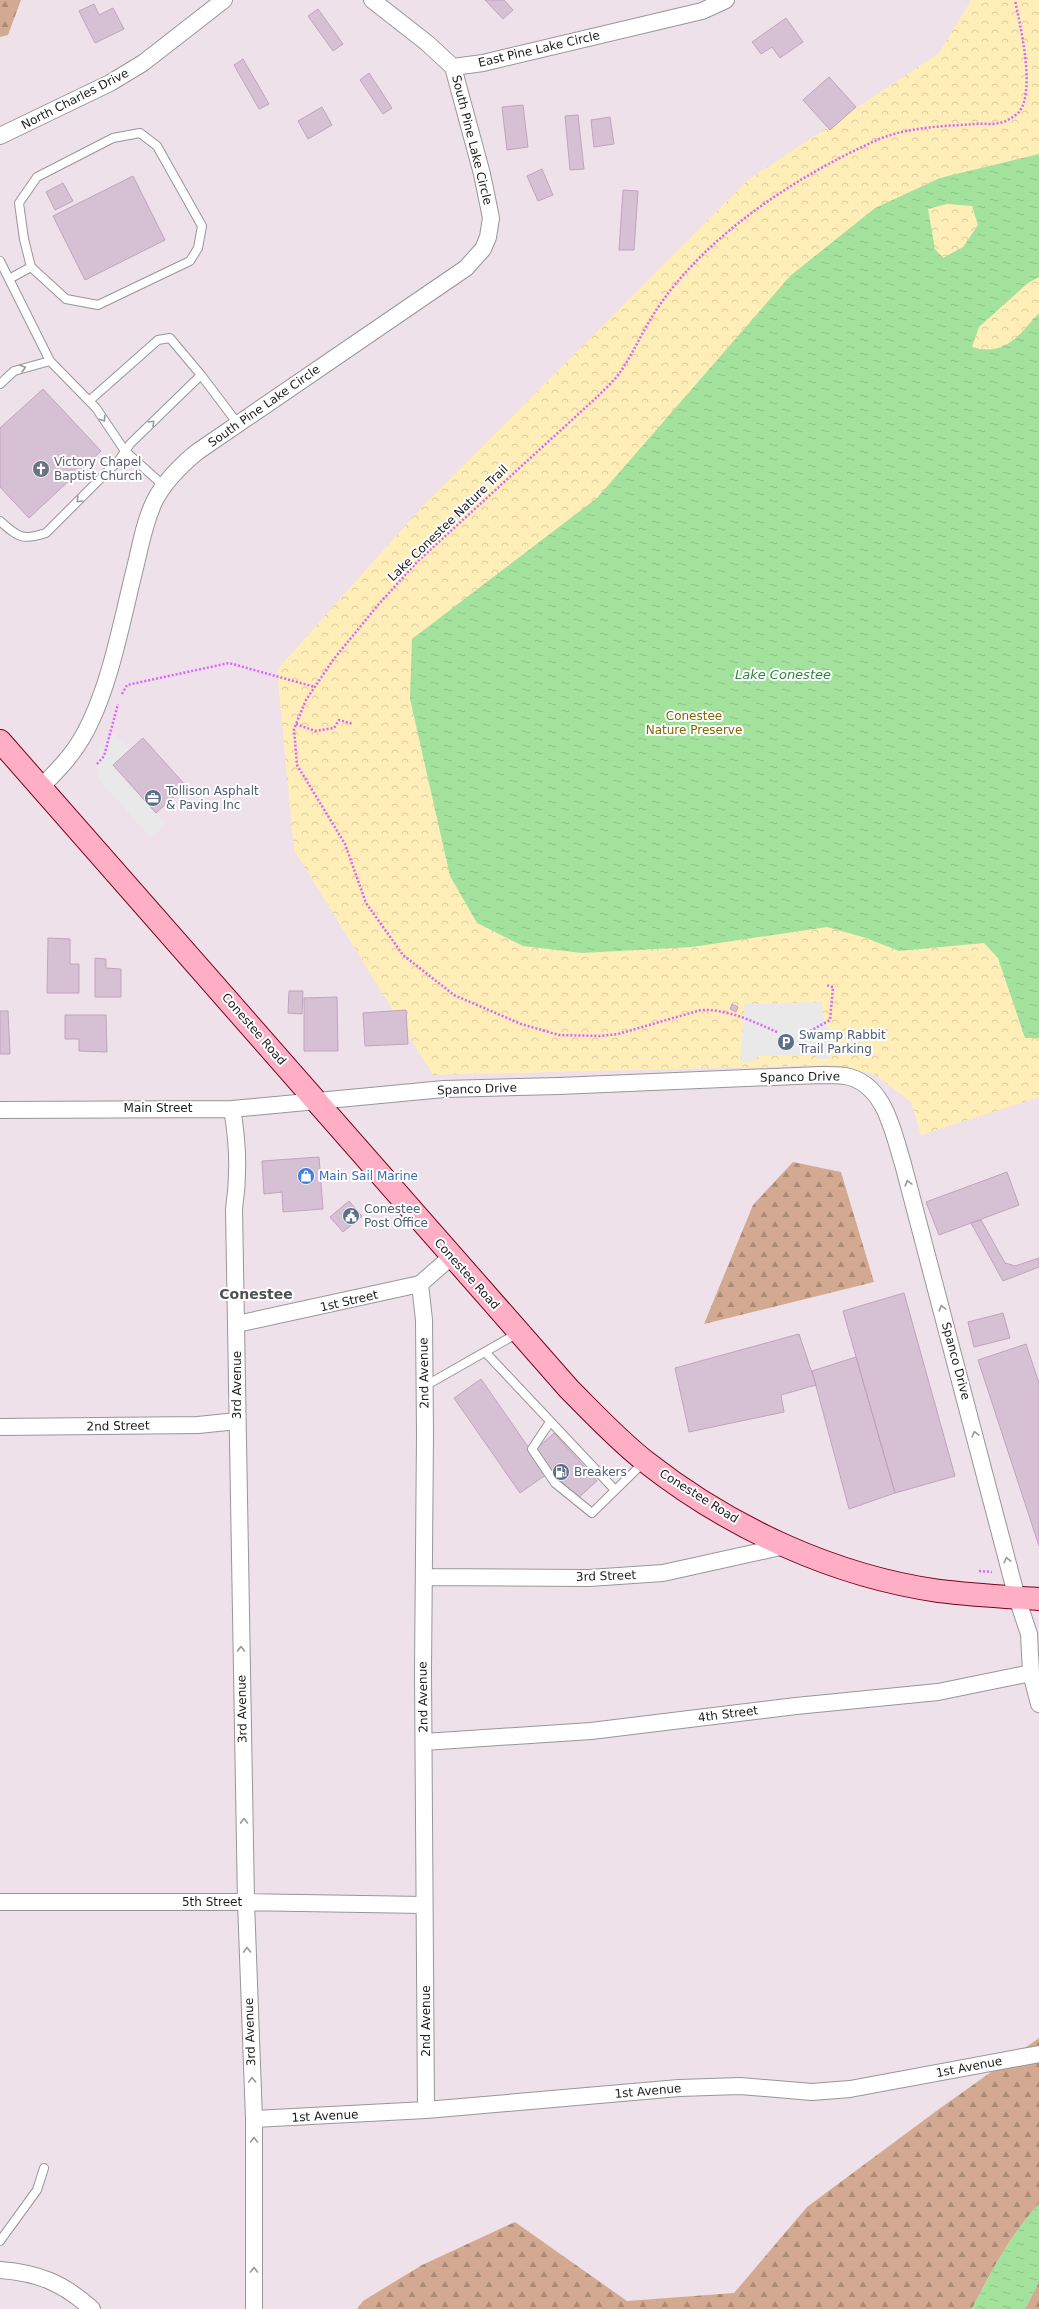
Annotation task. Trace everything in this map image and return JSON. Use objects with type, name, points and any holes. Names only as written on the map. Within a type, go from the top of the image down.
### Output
[{"type":"main road","name":"Conestee Road","points":[[0,741],[451,1257],[586,1405],[645,1461],[678,1486],[726,1515],[785,1546],[828,1563],[886,1580],[939,1591],[1039,1599]]},
{"type":"street","name":"North Charles Drive","points":[[0,136],[110,83],[143,63],[224,0]]},
{"type":"street","points":[[372,0],[427,43],[453,67]]},
{"type":"street","name":"East Pine Lake Circle","points":[[453,67],[483,63],[702,11],[726,0]]},
{"type":"street","name":"South Pine Lake Circle","points":[[41,787],[66,762],[82,738],[93,716],[118,636],[147,520],[155,500],[164,486],[183,464],[238,424],[466,268],[484,249],[490,228],[488,200],[453,67]]},
{"type":"street","name":"Spanco Drive","points":[[316,1101],[444,1089],[559,1086],[820,1075],[844,1076],[864,1084],[882,1103],[903,1164],[1017,1598]]},
{"type":"street","name":"Main Street","points":[[0,1110],[232,1108],[316,1101]]},
{"type":"street","name":"3rd Avenue","points":[[232,1108],[236,1142],[237,1186],[234,1209],[237,1324],[237,1420],[246,1902],[254,2119],[254,2309]]},
{"type":"street","name":"1st Street","points":[[237,1324],[420,1284],[451,1257]]},
{"type":"street","name":"2nd Avenue","points":[[420,1284],[424,1320],[425,1386],[424,1905],[426,2110]]},
{"type":"street","name":"2nd Street","points":[[0,1427],[198,1425],[237,1420]]},
{"type":"street","name":"3rd Street","points":[[425,1577],[589,1578],[663,1573],[785,1546]]},
{"type":"street","points":[[1017,1598],[1029,1634],[1031,1672],[1039,1704]]},
{"type":"street","name":"4th Street","points":[[424,1742],[591,1731],[796,1706],[938,1692],[1031,1672]]},
{"type":"street","name":"5th Street","points":[[0,1902],[246,1902],[424,1905]]},
{"type":"street","name":"1st Avenue","points":[[254,2119],[426,2110],[679,2088],[740,2086],[812,2092],[850,2089],[1039,2054]]},
{"type":"street","points":[[0,2270],[36,2275],[60,2284],[92,2309]]},
{"type":"lane","points":[[140,133],[157,146],[202,226],[198,248],[190,261],[98,305],[66,299],[32,267],[22,223],[20,203],[36,176],[113,138],[140,133]]},
{"type":"lane","points":[[0,261],[50,360],[96,408],[125,451],[164,486]]},
{"type":"lane","points":[[9,279],[32,267]]},
{"type":"lane","points":[[89,401],[158,340],[170,338],[201,375],[238,424]]},
{"type":"lane","points":[[0,384],[14,371],[50,360]]},
{"type":"lane","points":[[0,521],[16,536],[31,538],[46,533],[201,375]]},
{"type":"lane","points":[[425,1386],[486,1353],[519,1332]]},
{"type":"lane","points":[[486,1353],[615,1490]]},
{"type":"lane","points":[[550,1422],[532,1449],[556,1483],[592,1513],[645,1461]]},
{"type":"lane","points":[[0,2241],[37,2190],[44,2168]]},
{"type":"path","name":"Lake Conestee Nature Trail","points":[[776,1032],[726,1011],[713,1009],[701,1010],[618,1034],[600,1036],[559,1034],[521,1024],[454,995],[403,955],[366,903],[345,844],[297,765],[294,729],[306,700],[343,647],[418,561],[597,397],[620,372],[659,306],[690,268],[729,230],[778,195],[854,151],[885,137],[934,127],[999,124],[1019,112],[1025,99],[1026,82],[1022,37],[1015,0]]},
{"type":"path","points":[[121,695],[127,686],[229,663],[315,687]]},
{"type":"path","points":[[97,764],[104,756],[119,702]]},
{"type":"path","points":[[296,724],[315,730],[334,728],[339,720],[353,724]]},
{"type":"path","points":[[810,1032],[830,1020],[833,987],[826,985]]},
{"type":"green space","points":[[0,0],[21,0],[8,35],[0,37]]},
{"type":"green space","name":"Lake Conestee","points":[[971,0],[1039,0],[1039,1097],[921,1135],[911,1102],[874,1074],[834,1065],[433,1075],[294,850],[277,670],[421,508],[748,180],[939,53]]},
{"type":"green space","points":[[793,1162],[841,1172],[874,1282],[704,1324],[753,1205]]},
{"type":"green space","points":[[1039,2038],[1039,2204],[1010,2241],[972,2309],[357,2309],[363,2301],[422,2265],[515,2222],[627,2301],[734,2293],[807,2207],[939,2109]]},
{"type":"green space","points":[[1039,2282],[1039,2309],[1025,2309]]},
{"type":"shaded area","points":[[114,734],[129,750],[113,765],[166,824],[151,838],[97,777],[99,747]]},
{"type":"shaded area","name":"Swamp Rabbit Trail Parking","points":[[822,1002],[823,1018],[829,1028],[830,1059],[818,1059],[815,1055],[759,1056],[754,1061],[740,1062],[745,1004]]},
{"type":"water","name":"Lake Conestee","points":[[1039,154],[1039,277],[1028,283],[979,327],[972,347],[994,349],[1010,342],[1025,329],[1039,313],[1039,1038],[1025,1038],[998,958],[984,943],[899,951],[866,938],[827,927],[692,947],[582,953],[523,946],[477,923],[450,876],[410,699],[412,639],[597,498],[790,276],[875,208],[940,178]],"holes":[[[947,204],[972,206],[978,225],[963,247],[943,258],[935,249],[928,209]]]},
{"type":"water","points":[[1039,2204],[1039,2282],[1025,2309],[972,2309],[1010,2241]]},
{"type":"building","points":[[485,0],[504,0],[513,10],[503,19]]},
{"type":"building","points":[[94,4],[99,15],[113,8],[124,29],[95,43],[79,11]]},
{"type":"building","points":[[318,9],[343,44],[333,51],[308,16]]},
{"type":"building","points":[[786,18],[803,42],[780,58],[772,47],[761,54],[752,42]]},
{"type":"building","points":[[243,59],[269,104],[259,109],[234,65]]},
{"type":"building","points":[[369,73],[392,108],[383,114],[360,80]]},
{"type":"building","points":[[829,77],[856,107],[830,130],[803,100]]},
{"type":"building","points":[[523,105],[528,147],[507,150],[502,107]]},
{"type":"building","points":[[322,107],[332,125],[308,139],[298,121]]},
{"type":"building","points":[[578,115],[584,169],[570,170],[565,116]]},
{"type":"building","points":[[610,117],[614,144],[594,147],[591,120]]},
{"type":"building","points":[[542,169],[553,195],[538,201],[527,176]]},
{"type":"building","points":[[133,176],[165,240],[85,280],[53,216]]},
{"type":"building","points":[[63,183],[73,201],[55,210],[46,192]]},
{"type":"building","points":[[623,190],[638,191],[634,250],[619,250]]},
{"type":"building","name":"Victory Chapel Baptist Church","points":[[43,389],[101,451],[29,518],[0,487],[0,428]]},
{"type":"building","points":[[143,738],[186,786],[156,813],[113,765]]},
{"type":"building","points":[[48,938],[70,939],[70,964],[79,964],[79,993],[47,993]]},
{"type":"building","points":[[95,958],[106,959],[106,968],[121,969],[121,997],[95,997]]},
{"type":"building","points":[[289,991],[303,991],[302,1014],[288,1013]]},
{"type":"building","points":[[337,997],[338,1051],[304,1051],[304,998]]},
{"type":"building","points":[[732,1004],[738,1007],[736,1012],[730,1009]]},
{"type":"building","points":[[406,1010],[408,1044],[365,1046],[363,1013]]},
{"type":"building","points":[[0,1011],[8,1011],[10,1054],[0,1054]]},
{"type":"building","points":[[65,1015],[106,1015],[107,1052],[79,1051],[79,1039],[65,1039]]},
{"type":"building","points":[[319,1157],[323,1209],[283,1212],[282,1192],[264,1194],[262,1161]]},
{"type":"building","points":[[1007,1172],[1019,1205],[939,1235],[926,1202]]},
{"type":"building","points":[[349,1201],[362,1216],[343,1232],[330,1217]]},
{"type":"building","points":[[981,1220],[1005,1263],[1015,1266],[1039,1258],[1039,1267],[1003,1281],[971,1223]]},
{"type":"building","points":[[904,1293],[955,1476],[895,1493],[843,1311]]},
{"type":"building","points":[[1003,1313],[1010,1338],[974,1347],[968,1322]]},
{"type":"building","points":[[799,1334],[816,1385],[781,1395],[784,1412],[689,1432],[675,1368]]},
{"type":"building","points":[[1026,1344],[1039,1383],[1039,1546],[978,1360]]},
{"type":"building","points":[[856,1357],[895,1493],[849,1509],[812,1371]]},
{"type":"building","points":[[481,1379],[547,1474],[520,1493],[454,1398]]},
{"type":"building","points":[[554,1433],[597,1481],[577,1499],[534,1451]]},
{"type":"place","name":"Victory Chapel Baptist Church","points":[[41,469]]},
{"type":"place","name":"Tollison Asphalt & Paving Inc","points":[[153,798]]},
{"type":"place","name":"Swamp Rabbit Trail Parking","points":[[786,1042]]},
{"type":"place","name":"Main Sail Marine","points":[[306,1176]]},
{"type":"place","name":"Conestee Post Office","points":[[351,1216]]},
{"type":"place","name":"Breakers","points":[[561,1472]]},
{"type":"district","name":"Conestee","points":[[256,1294]]},
{"type":"park label","name":"Conestee Nature Preserve","points":[[694,723]]}]
